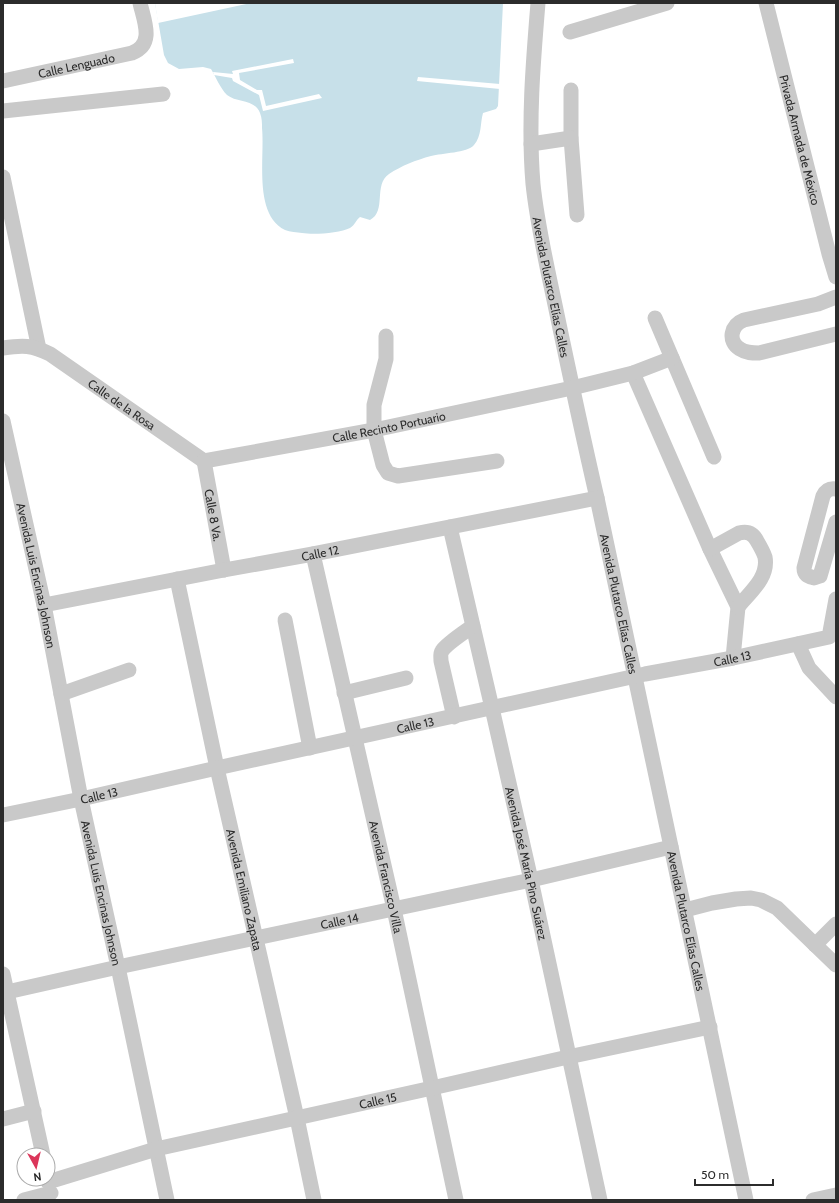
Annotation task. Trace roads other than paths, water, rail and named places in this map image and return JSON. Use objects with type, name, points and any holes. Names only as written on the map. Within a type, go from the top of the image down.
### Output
[{"type":"street","name":"Calle Lenguado","points":[[3,81],[132,53],[142,47],[146,38],[146,27],[140,3]]},
{"type":"street","name":"Avenida Plutarco Elías Calles","points":[[538,3],[532,85],[531,144],[533,185],[538,218],[572,388],[597,498],[746,1200]]},
{"type":"street","points":[[570,32],[667,3]]},
{"type":"street","name":"Privada Armada de México","points":[[766,3],[836,277]]},
{"type":"street","points":[[571,90],[571,138],[578,215]]},
{"type":"street","points":[[3,111],[163,94]]},
{"type":"street","points":[[531,144],[571,138]]},
{"type":"street","points":[[3,177],[40,349],[25,346],[3,348]]},
{"type":"street","points":[[836,297],[818,304],[744,320],[735,326],[732,331],[732,335],[733,341],[741,350],[750,353],[759,353],[836,334]]},
{"type":"street","points":[[655,318],[714,457]]},
{"type":"street","points":[[386,336],[386,359],[384,372],[374,405],[374,430],[383,465],[388,473],[398,476],[497,461]]},
{"type":"street","name":"Calle de la Rosa","points":[[40,349],[61,361],[204,461]]},
{"type":"street","name":"Calle Recinto Portuario","points":[[204,461],[374,430],[572,388],[633,373],[672,358]]},
{"type":"street","points":[[633,373],[710,549],[738,607],[733,658]]},
{"type":"street","name":"Avenida Luis Encinas Johnson","points":[[3,421],[44,605],[81,799],[167,1200]]},
{"type":"street","name":"Calle 8 Va.","points":[[204,461],[224,570]]},
{"type":"street","points":[[836,489],[831,488],[823,496],[804,568],[807,576],[814,578],[820,576],[836,522]]},
{"type":"street","name":"Calle 12","points":[[44,605],[597,498]]},
{"type":"street","name":"Avenida José María Pino Suárez","points":[[450,527],[531,880],[600,1200]]},
{"type":"street","points":[[710,549],[739,533],[748,532],[755,537],[763,552],[766,566],[763,575],[738,607]]},
{"type":"street","name":"Avenida Francisco Villa","points":[[313,554],[394,909],[456,1200]]},
{"type":"street","name":"Avenida Emiliano Zapata","points":[[177,579],[217,768],[297,1118],[314,1200]]},
{"type":"street","name":"Calle 13","points":[[3,815],[634,676],[733,658],[829,637],[836,599]]},
{"type":"street","points":[[286,620],[310,748]]},
{"type":"street","points":[[454,716],[441,661],[442,650],[473,626]]},
{"type":"street","points":[[798,644],[809,668],[836,697]]},
{"type":"street","points":[[61,694],[129,670]]},
{"type":"street","points":[[344,693],[406,678]]},
{"type":"street","name":"Calle 14","points":[[7,992],[118,967],[531,880],[671,848]]},
{"type":"street","points":[[684,910],[736,899],[751,898],[761,900],[777,908],[836,965]]},
{"type":"street","points":[[815,945],[836,924]]},
{"type":"street","points":[[3,974],[41,1147]]},
{"type":"street","name":"Calle 15","points":[[24,1200],[156,1149],[568,1057],[710,1027]]},
{"type":"street","points":[[3,1119],[34,1111]]},
{"type":"street","points":[[812,1200],[836,1196]]},
{"type":"water","points":[[155,3],[503,3],[498,106],[496,109],[483,113],[477,141],[471,148],[420,159],[389,174],[384,179],[380,191],[378,211],[370,220],[360,217],[350,228],[346,230],[320,234],[287,231],[275,222],[268,211],[264,198],[262,169],[262,122],[258,109],[250,103],[227,95],[220,86],[211,69],[203,67],[179,69],[168,63],[164,55]]}]
